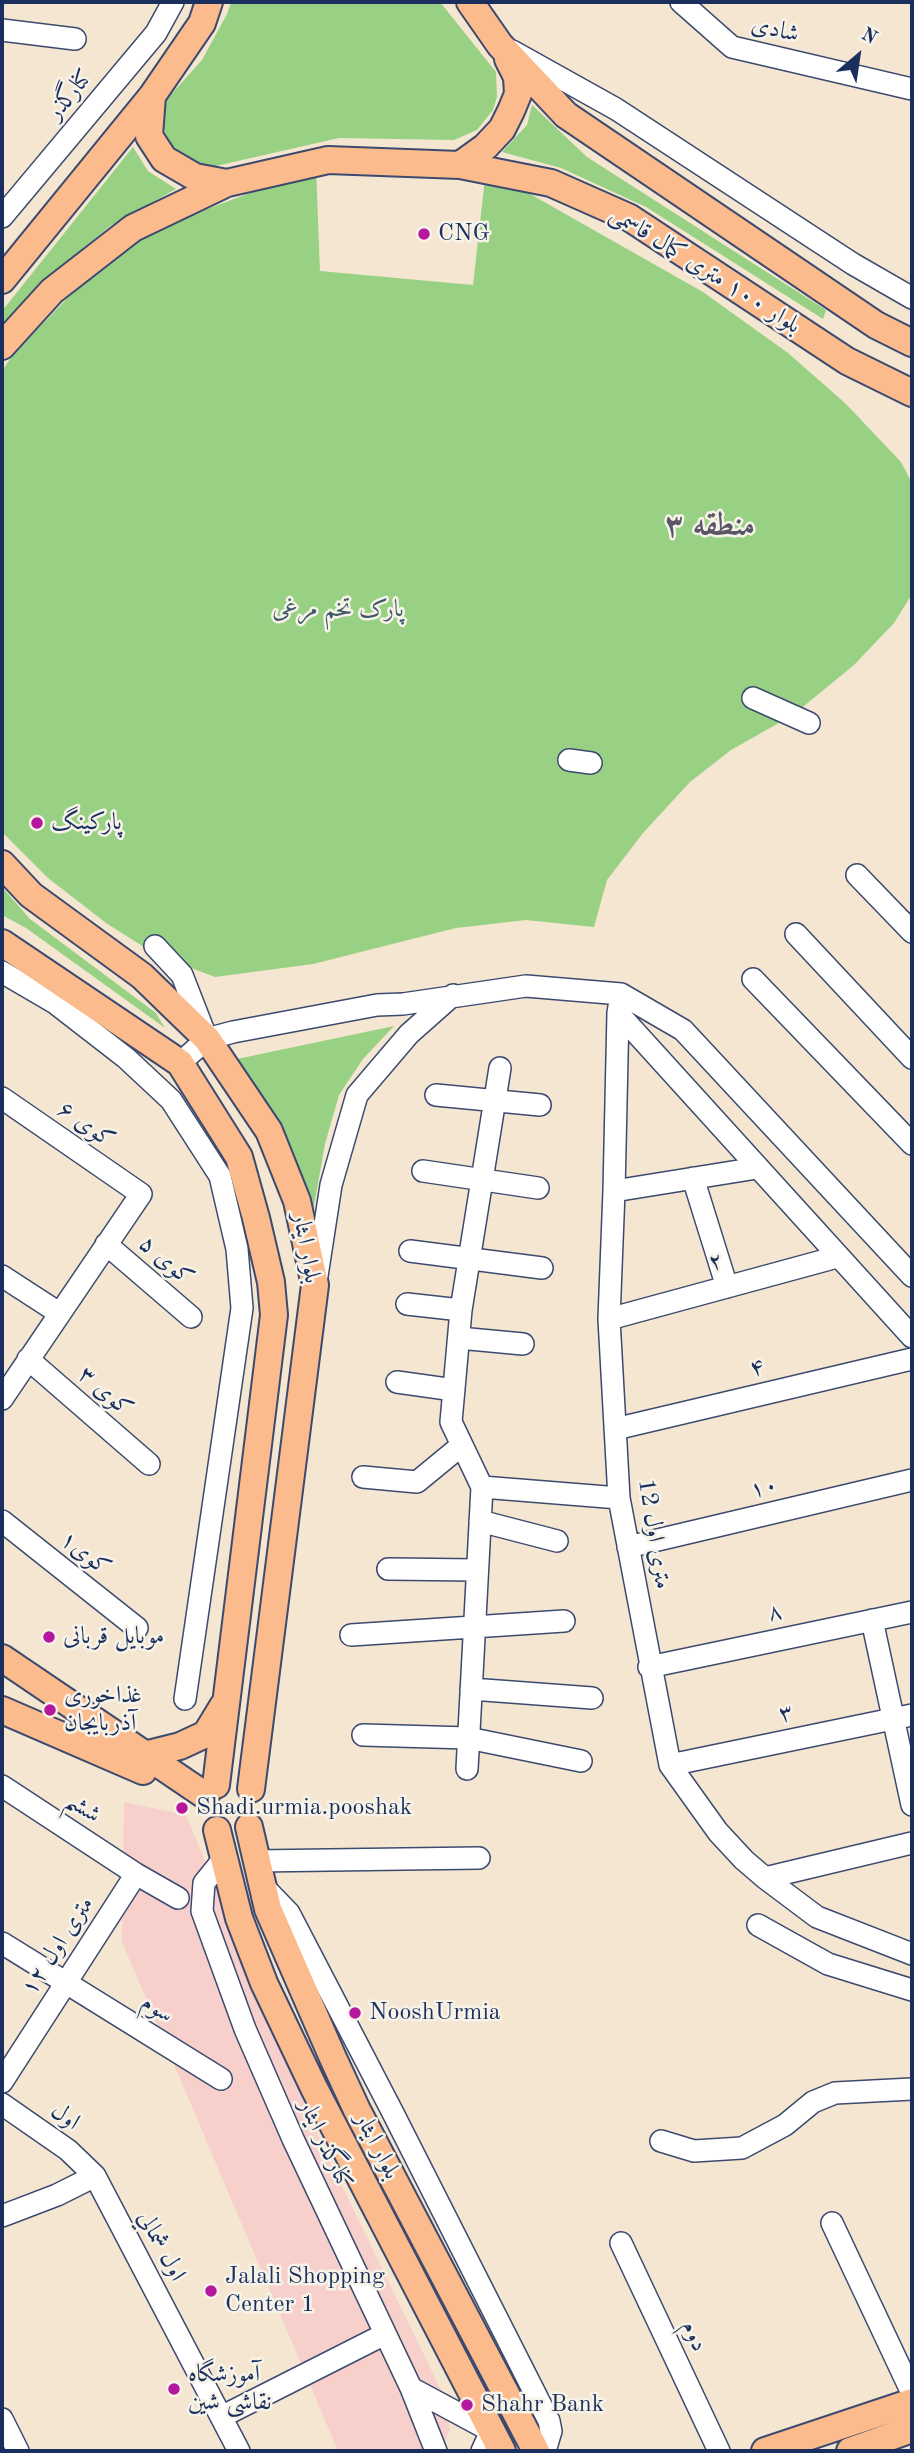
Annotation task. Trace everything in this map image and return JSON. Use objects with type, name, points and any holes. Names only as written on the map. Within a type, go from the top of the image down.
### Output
[{"type":"main road","points":[[2,280],[152,96],[202,23],[209,2]]},
{"type":"main road","name":"بلوار ۱۰۰ متری کمال قاسمی","points":[[470,2],[500,45],[566,115],[876,325],[912,343]]},
{"type":"main road","points":[[460,165],[485,147],[502,129],[518,94],[517,77],[500,45]]},
{"type":"main road","points":[[152,96],[149,136],[164,159],[195,177],[227,183]]},
{"type":"main road","name":"بلوار ۱۰۰ متری کمال قاسمی","points":[[2,346],[52,291],[133,228],[227,183],[328,160],[460,165],[551,183],[630,218],[847,360],[912,393]]},
{"type":"main road","name":"بلوار ایثار","points":[[2,864],[31,895],[142,976],[207,1039],[270,1131],[297,1201],[315,1285],[251,1789]]},
{"type":"main road","name":"بلوار ایثار","points":[[2,944],[180,1063],[239,1157],[271,1282],[274,1315],[211,1806],[239,1918],[264,1983],[491,2444]]},
{"type":"main road","points":[[2,1658],[144,1763]]},
{"type":"main road","points":[[2,1677],[211,1806],[230,1834],[249,1828],[254,1821],[258,1804],[251,1789],[230,1780],[211,1806]]},
{"type":"main road","points":[[2,1710],[144,1763],[205,1734],[226,1702]]},
{"type":"main road","name":"بلوار ایثار","points":[[249,1828],[268,1909],[357,2110],[536,2451]]},
{"type":"main road","points":[[765,2451],[912,2402]]},
{"type":"main road","points":[[850,2451],[912,2430]]},
{"type":"street","name":"کنارگذر","points":[[2,217],[156,33],[173,2]]},
{"type":"street","name":"شادی","points":[[681,2],[732,47],[912,89]]},
{"type":"street","points":[[2,30],[75,39]]},
{"type":"street","points":[[500,45],[616,109],[853,264],[912,298]]},
{"type":"street","points":[[753,698],[809,723]]},
{"type":"street","points":[[569,760],[591,763]]},
{"type":"street","points":[[857,875],[912,932]]},
{"type":"street","points":[[796,934],[912,1058]]},
{"type":"street","points":[[155,946],[182,975],[207,1039]]},
{"type":"street","points":[[2,972],[55,1003],[126,1058],[172,1100],[220,1176],[237,1249],[242,1308],[186,1699]]},
{"type":"street","points":[[754,979],[912,1144]]},
{"type":"street","points":[[180,1063],[207,1039],[377,1005],[403,1004],[526,986],[619,1003],[683,1030],[912,1276]]},
{"type":"street","points":[[315,1285],[331,1185],[357,1095],[410,1034],[453,995]]},
{"type":"street","points":[[619,1003],[757,1168],[912,1337]]},
{"type":"street","name":"12 متری اول","points":[[619,1003],[609,1319],[619,1498],[649,1667],[670,1765],[718,1832],[765,1878],[817,1917],[912,1954]]},
{"type":"street","points":[[467,1769],[482,1487],[451,1422],[461,1310],[500,1068]]},
{"type":"street","points":[[436,1095],[540,1105]]},
{"type":"street","name":"کوی ۶","points":[[2,1098],[141,1194],[106,1244]]},
{"type":"street","points":[[614,1191],[757,1168]]},
{"type":"street","points":[[423,1171],[538,1188]]},
{"type":"street","points":[[693,1178],[727,1287]]},
{"type":"street","points":[[2,1399],[106,1244]]},
{"type":"street","name":"کوی ۵","points":[[106,1244],[191,1317]]},
{"type":"street","points":[[410,1251],[542,1268]]},
{"type":"street","name":"۲","points":[[609,1319],[837,1257]]},
{"type":"street","points":[[2,1276],[59,1313]]},
{"type":"street","points":[[407,1304],[461,1310]]},
{"type":"street","points":[[459,1338],[523,1344]]},
{"type":"street","name":"کوی ۳","points":[[28,1359],[149,1464]]},
{"type":"street","name":"۴","points":[[615,1429],[912,1359]]},
{"type":"street","points":[[397,1382],[454,1390]]},
{"type":"street","points":[[363,1477],[417,1482],[462,1445]]},
{"type":"street","name":"۱۰","points":[[628,1548],[912,1480]]},
{"type":"street","points":[[482,1487],[619,1498]]},
{"type":"street","name":"کوی۱","points":[[2,1521],[136,1628]]},
{"type":"street","points":[[480,1521],[557,1541]]},
{"type":"street","points":[[388,1569],[477,1570]]},
{"type":"street","name":"۸","points":[[649,1667],[912,1612]]},
{"type":"street","points":[[872,1620],[903,1717],[912,1805]]},
{"type":"street","points":[[351,1635],[564,1621]]},
{"type":"street","points":[[471,1689],[592,1699]]},
{"type":"street","name":"۳","points":[[670,1765],[903,1717]]},
{"type":"street","points":[[363,1735],[468,1738],[581,1761]]},
{"type":"street","name":"ششم","points":[[2,1786],[178,1899]]},
{"type":"street","points":[[765,1878],[912,1843]]},
{"type":"street","name":"کنارگذر ایثار","points":[[225,1857],[205,1883],[202,1911],[261,2066],[411,2388],[436,2451]]},
{"type":"street","points":[[258,1872],[479,1858]]},
{"type":"street","points":[[258,1872],[289,1913],[543,2408],[551,2431],[545,2451]]},
{"type":"street","name":"۱۲ متری اول","points":[[2,2082],[136,1874]]},
{"type":"street","points":[[758,1925],[828,1964],[912,1990]]},
{"type":"street","name":"سوم","points":[[2,1943],[221,2079]]},
{"type":"street","points":[[661,2141],[694,2151],[742,2148],[785,2125],[813,2102],[835,2094],[912,2089]]},
{"type":"street","name":"اول","points":[[2,2104],[68,2150],[95,2176]]},
{"type":"street","points":[[2,2216],[57,2195],[95,2176]]},
{"type":"street","name":"اول شمالي","points":[[95,2176],[239,2451]]},
{"type":"street","points":[[832,2223],[912,2393]]},
{"type":"street","name":"دوم","points":[[621,2243],[719,2451]]},
{"type":"street","points":[[221,2417],[385,2334]]},
{"type":"street","points":[[411,2388],[491,2444]]},
{"type":"street","points":[[2,2419],[18,2451]]},
{"type":"shaded area","points":[[124,1802],[186,1815],[322,2145],[444,2396],[450,2430],[440,2451],[338,2451],[122,1942]]},
{"type":"green space","points":[[231,2],[440,2],[496,72],[497,97],[493,110],[477,130],[454,140],[339,138],[216,166],[196,165],[186,161],[166,139],[162,119],[164,109],[167,99],[202,60]]},
{"type":"green space","points":[[532,105],[587,157],[826,310],[823,319],[646,207],[561,168],[502,152],[527,125]]},
{"type":"green space","points":[[133,147],[148,171],[176,189],[110,226],[32,291],[2,329],[2,311]]},
{"type":"green space","name":"پارک تخم مرغی","points":[[316,168],[320,271],[473,285],[486,169],[703,292],[788,353],[845,403],[901,462],[912,483],[912,594],[894,623],[854,665],[793,715],[731,750],[690,782],[643,833],[607,880],[594,927],[526,920],[456,928],[313,964],[215,977],[155,954],[106,923],[48,878],[2,832],[2,371],[12,356],[77,288],[149,231]]},
{"type":"green space","points":[[2,887],[30,919],[156,1013],[165,1028],[26,928],[2,915]]},
{"type":"green space","points":[[394,1026],[363,1059],[339,1095],[325,1144],[311,1222],[277,1120],[237,1059]]},
{"type":"place","name":"CNG","points":[[424,234]]},
{"type":"place","name":"پارکینگ","points":[[37,823]]},
{"type":"place","name":"موبایل قربانی","points":[[49,1637]]},
{"type":"place","name":"غذاخوری آذربایجان","points":[[50,1710]]},
{"type":"place","name":"Shadi.urmia.pooshak","points":[[182,1808]]},
{"type":"place","name":"NooshUrmia","points":[[355,2013]]},
{"type":"place","name":"Jalali Shopping Center 1","points":[[211,2291]]},
{"type":"place","name":"آموزشگاه نقاشی شین","points":[[174,2389]]},
{"type":"place","name":"Shahr Bank","points":[[467,2405]]},
{"type":"district","name":"منطقه ۳","points":[[710,527]]}]
